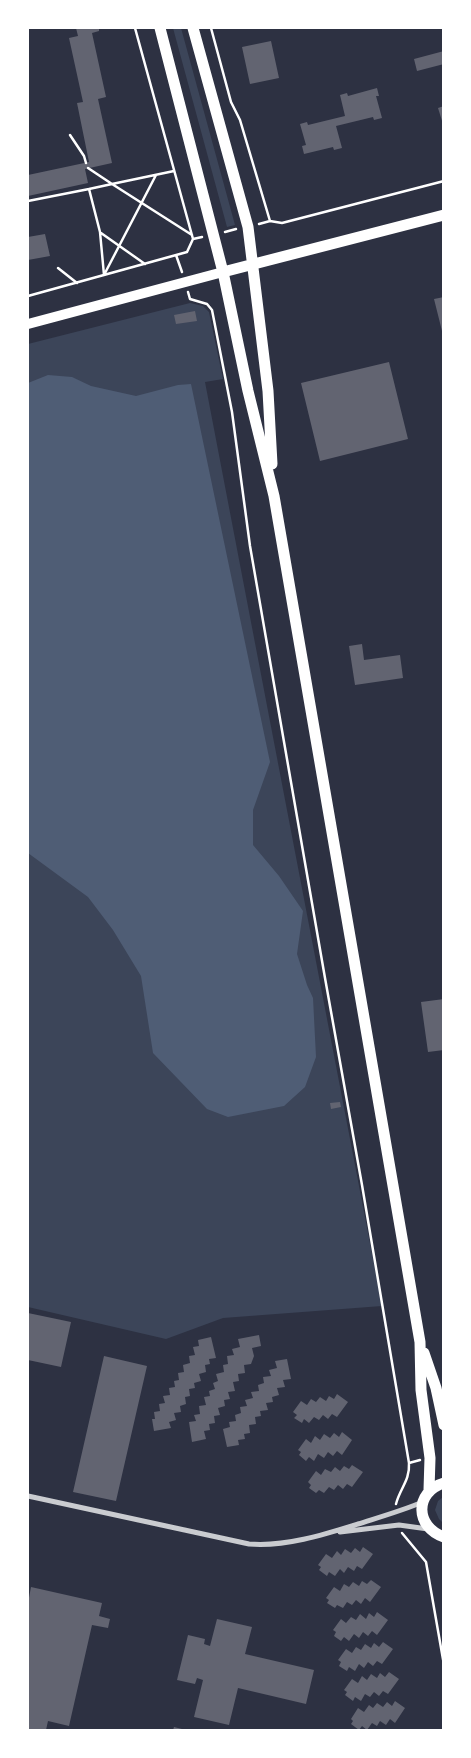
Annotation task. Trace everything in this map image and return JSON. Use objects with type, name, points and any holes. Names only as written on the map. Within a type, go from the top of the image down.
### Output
[{"type":"main road","points":[[160,28],[223,272],[248,391],[274,496],[420,1342],[421,1390],[430,1458],[430,1490]]},
{"type":"main road","points":[[193,28],[248,227],[268,391],[274,496]]},
{"type":"main road","points":[[28,324],[444,215]]},
{"type":"main road","points":[[420,1342],[436,1388],[444,1425]]},
{"type":"main road","points":[[444,1483],[430,1490],[422,1502],[422,1516],[437,1533],[444,1547]]},
{"type":"street","points":[[28,1496],[249,1544],[264,1545],[327,1534],[399,1525],[437,1533]]},
{"type":"street","points":[[327,1534],[397,1513],[422,1502]]},
{"type":"path","points":[[28,296],[187,252],[193,239],[135,28]]},
{"type":"path","points":[[210,28],[231,102],[240,120],[270,221]]},
{"type":"path","points":[[70,135],[84,156],[86,163]]},
{"type":"path","points":[[88,168],[192,235]]},
{"type":"path","points":[[28,201],[89,190],[174,170]]},
{"type":"path","points":[[104,275],[156,175]]},
{"type":"path","points":[[193,239],[270,221],[282,223],[444,181]]},
{"type":"path","points":[[89,190],[100,232],[104,275]]},
{"type":"path","points":[[100,232],[145,264]]},
{"type":"path","points":[[176,255],[190,299],[207,304],[212,310],[232,412],[250,546],[362,1185],[410,1473],[398,1497],[397,1513]]},
{"type":"path","points":[[58,268],[78,283]]},
{"type":"path","points":[[399,1525],[400,1531],[426,1562],[444,1665]]},
{"type":"shaded area","points":[[173,28],[181,28],[235,225],[227,227]]},
{"type":"shaded area","points":[[190,303],[203,306],[209,312],[223,379],[205,382],[382,1306],[223,1318],[166,1339],[28,1307],[28,344]]},
{"type":"shaded area","points":[[48,375],[72,377],[91,386],[136,396],[178,385],[191,384],[270,762],[253,810],[253,845],[279,876],[303,911],[297,954],[313,998],[316,1057],[305,1087],[284,1106],[228,1117],[207,1109],[153,1053],[141,976],[113,930],[88,897],[28,853],[28,383]]},
{"type":"shaded area","points":[[443,1497],[443,1523],[435,1510],[438,1501]]},
{"type":"building","points":[[76,28],[99,28],[99,31],[92,33],[106,97],[98,99],[112,163],[85,169],[88,183],[28,196],[28,175],[89,162],[77,103],[83,102],[69,38],[78,36]]},
{"type":"building","points":[[271,41],[279,78],[250,84],[242,47]]},
{"type":"building","points":[[444,51],[444,64],[417,71],[414,59]]},
{"type":"building","points":[[377,88],[379,96],[376,96],[382,118],[374,120],[373,117],[336,126],[342,148],[334,150],[333,147],[304,154],[302,146],[306,145],[300,124],[307,122],[308,125],[345,116],[340,95],[347,93],[348,96]]},
{"type":"building","points":[[444,106],[444,124],[443,124],[438,108]]},
{"type":"building","points":[[45,234],[50,256],[28,260],[28,237]]},
{"type":"building","points":[[444,297],[444,335],[443,335],[434,299]]},
{"type":"building","points":[[195,311],[197,321],[176,324],[174,315]]},
{"type":"building","points":[[389,362],[408,439],[320,461],[301,383]]},
{"type":"building","points":[[362,644],[364,660],[400,655],[403,678],[355,685],[349,646]]},
{"type":"building","points":[[444,999],[444,1050],[428,1052],[421,1002]]},
{"type":"building","points":[[340,1102],[341,1107],[331,1109],[330,1103]]},
{"type":"building","points":[[28,1313],[71,1322],[61,1367],[28,1360]]},
{"type":"building","points":[[259,1335],[261,1346],[252,1348],[254,1356],[251,1364],[244,1365],[245,1373],[238,1374],[239,1381],[233,1382],[235,1391],[228,1392],[230,1399],[224,1400],[225,1406],[218,1408],[220,1415],[214,1416],[215,1423],[209,1424],[210,1430],[204,1431],[206,1439],[192,1442],[189,1422],[196,1421],[194,1415],[200,1414],[199,1406],[206,1405],[204,1397],[210,1396],[209,1391],[215,1389],[213,1383],[218,1381],[216,1374],[224,1372],[223,1365],[228,1364],[227,1356],[234,1355],[232,1349],[240,1347],[238,1339]]},
{"type":"building","points":[[211,1337],[216,1358],[209,1359],[210,1364],[205,1365],[206,1372],[199,1374],[201,1381],[194,1383],[195,1388],[189,1389],[190,1396],[185,1397],[186,1404],[180,1406],[181,1412],[174,1413],[176,1420],[169,1422],[171,1428],[154,1431],[152,1419],[155,1419],[154,1412],[160,1411],[159,1404],[165,1403],[163,1396],[170,1395],[169,1388],[175,1387],[174,1381],[179,1380],[178,1373],[184,1372],[183,1365],[190,1363],[189,1356],[195,1355],[193,1347],[199,1346],[198,1340]]},
{"type":"building","points":[[104,1356],[147,1366],[116,1501],[73,1492]]},
{"type":"building","points":[[287,1359],[291,1379],[283,1380],[285,1387],[277,1388],[279,1395],[272,1397],[273,1402],[266,1403],[268,1410],[260,1411],[261,1416],[255,1417],[256,1424],[249,1425],[250,1433],[244,1434],[245,1439],[238,1440],[239,1445],[227,1447],[223,1429],[230,1427],[229,1422],[236,1421],[235,1415],[241,1413],[240,1407],[247,1406],[245,1400],[253,1398],[251,1392],[259,1391],[258,1385],[264,1383],[263,1377],[271,1376],[269,1370],[277,1368],[275,1361]]},
{"type":"building","points":[[337,1394],[348,1402],[337,1417],[332,1414],[328,1419],[323,1415],[319,1420],[314,1417],[309,1423],[304,1419],[302,1423],[294,1418],[297,1415],[293,1412],[301,1401],[307,1405],[311,1399],[316,1402],[320,1397],[326,1401],[329,1396],[334,1399]]},
{"type":"building","points":[[342,1432],[352,1440],[342,1455],[337,1451],[333,1456],[328,1452],[324,1458],[318,1454],[314,1461],[309,1457],[306,1461],[299,1455],[301,1452],[298,1450],[306,1439],[311,1443],[315,1436],[320,1440],[324,1434],[330,1438],[334,1433],[339,1437]]},
{"type":"building","points":[[352,1465],[363,1472],[352,1487],[347,1484],[343,1489],[338,1485],[334,1490],[329,1487],[324,1493],[319,1490],[316,1493],[309,1488],[311,1485],[308,1482],[316,1471],[321,1475],[325,1469],[331,1472],[335,1467],[340,1471],[344,1466],[349,1469]]},
{"type":"building","points":[[363,1547],[373,1554],[362,1569],[357,1566],[354,1571],[348,1567],[344,1573],[340,1569],[335,1576],[329,1572],[327,1576],[319,1570],[321,1567],[318,1565],[326,1554],[332,1558],[337,1551],[341,1555],[345,1549],[351,1553],[355,1548],[360,1552]]},
{"type":"building","points":[[371,1580],[381,1587],[370,1602],[365,1598],[361,1604],[356,1600],[352,1605],[347,1602],[343,1608],[337,1605],[335,1608],[327,1603],[329,1600],[326,1598],[334,1587],[340,1591],[344,1584],[349,1587],[353,1582],[359,1586],[362,1581],[367,1584]]},
{"type":"building","points":[[31,1587],[102,1603],[99,1616],[110,1619],[108,1628],[92,1625],[69,1726],[48,1721],[46,1730],[28,1730],[28,1603]]},
{"type":"building","points":[[377,1612],[388,1620],[377,1635],[372,1631],[368,1636],[363,1632],[359,1638],[354,1634],[349,1641],[344,1637],[341,1641],[334,1636],[336,1632],[333,1630],[341,1619],[346,1623],[351,1617],[356,1620],[360,1614],[366,1619],[369,1613],[374,1617]]},
{"type":"building","points":[[217,1619],[252,1627],[245,1654],[314,1670],[306,1704],[238,1688],[229,1725],[194,1717],[203,1680],[197,1678],[195,1684],[177,1680],[188,1635],[205,1639],[204,1644],[210,1646]]},
{"type":"building","points":[[383,1642],[393,1649],[382,1664],[377,1661],[373,1666],[368,1662],[364,1668],[359,1664],[355,1671],[349,1667],[347,1671],[339,1666],[341,1662],[338,1660],[346,1649],[352,1653],[356,1647],[361,1650],[365,1644],[371,1648],[374,1643],[379,1647]]},
{"type":"building","points":[[389,1672],[399,1679],[388,1694],[383,1691],[379,1696],[374,1692],[370,1697],[365,1694],[361,1701],[355,1697],[353,1701],[345,1695],[347,1692],[344,1690],[352,1679],[358,1683],[362,1676],[367,1680],[371,1674],[377,1678],[380,1673],[385,1677]]},
{"type":"building","points":[[395,1701],[405,1708],[395,1723],[390,1719],[386,1725],[380,1721],[377,1726],[372,1723],[367,1730],[362,1726],[359,1730],[351,1724],[353,1721],[351,1719],[358,1708],[364,1712],[369,1705],[373,1708],[377,1703],[383,1707],[387,1702],[392,1706]]},
{"type":"building","points":[[174,1727],[186,1730],[173,1730]]}]
